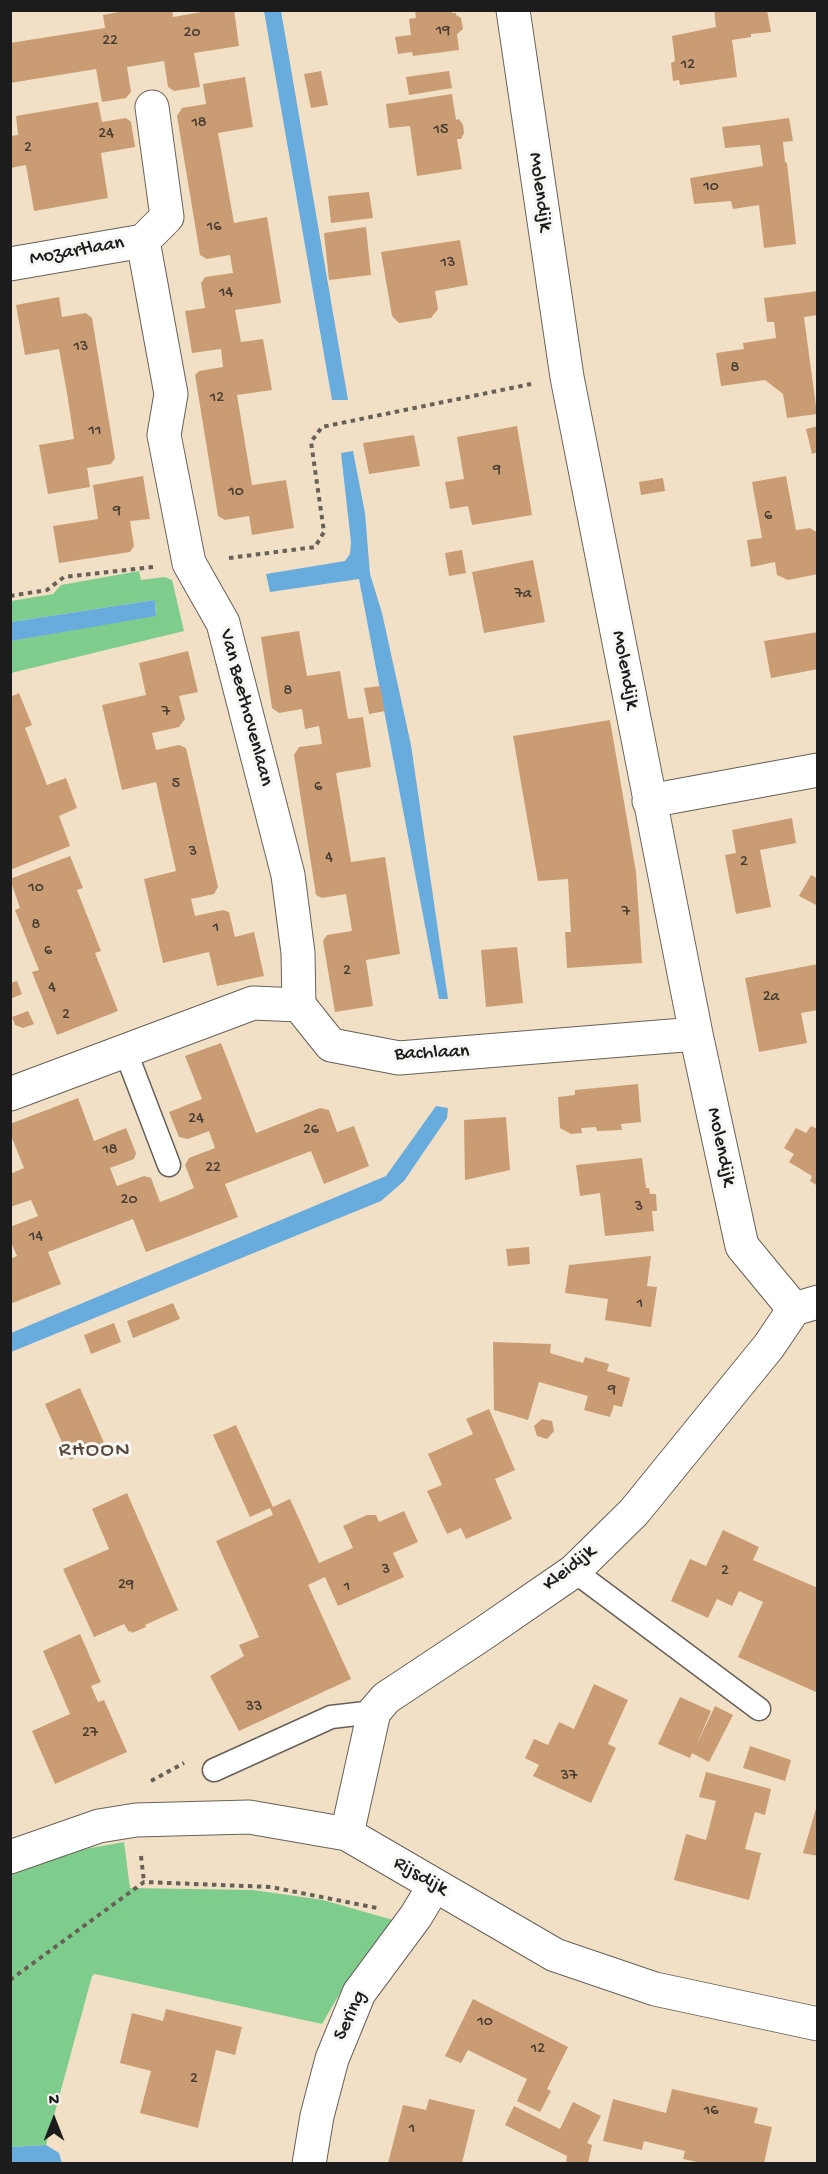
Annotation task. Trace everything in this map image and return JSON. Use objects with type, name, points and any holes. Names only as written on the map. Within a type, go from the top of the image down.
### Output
[{"type":"street","name":"Molendijk","points":[[513,10],[567,376],[649,801],[742,1246],[806,1305]]},
{"type":"street","points":[[143,241],[167,217],[152,107]]},
{"type":"street","name":"Mozartlaan","points":[[10,264],[143,241]]},
{"type":"street","name":"Van Beethovenlaan","points":[[143,241],[171,394],[164,435],[189,563],[223,623],[288,874],[298,953],[299,1005]]},
{"type":"street","points":[[649,801],[818,770]]},
{"type":"street","points":[[11,1092],[253,1003],[299,1005]]},
{"type":"street","name":"Bachlaan","points":[[299,1005],[331,1045],[399,1058],[696,1034]]},
{"type":"street","name":"Kleidijk","points":[[374,1712],[386,1698],[484,1634],[574,1571],[634,1512],[769,1346],[806,1305]]},
{"type":"street","points":[[347,1834],[374,1712]]},
{"type":"street","name":"Rijsdijk","points":[[10,1857],[99,1826],[136,1820],[249,1817],[347,1834],[555,1954],[655,1989],[818,2024]]},
{"type":"street","name":"Sering","points":[[309,2163],[317,2116],[332,2059],[359,1993],[416,1916],[434,1886]]},
{"type":"lane","points":[[125,1050],[169,1165]]},
{"type":"lane","points":[[574,1571],[759,1709]]},
{"type":"lane","points":[[214,1770],[331,1717],[374,1712]]},
{"type":"path","points":[[10,596],[47,590],[64,577],[315,547],[324,532],[310,442],[322,427],[567,376]]},
{"type":"path","points":[[10,1980],[144,1882],[271,1887],[416,1916]]},
{"type":"green space","points":[[139,571],[141,580],[165,577],[172,580],[184,631],[11,673],[11,641],[156,615],[155,600],[11,622],[11,601],[53,594],[61,585]]},
{"type":"green space","points":[[124,1842],[130,1888],[253,1890],[323,1900],[393,1920],[343,1988],[322,2024],[95,1974],[92,1976],[46,2145],[11,2147],[11,1875],[74,1851]]},
{"type":"water","points":[[264,11],[281,11],[348,400],[332,400]]},
{"type":"water","points":[[353,451],[365,513],[370,574],[382,613],[411,745],[448,999],[439,999],[359,579],[270,592],[266,574],[345,561],[350,554],[351,542],[341,453]]},
{"type":"water","points":[[155,600],[156,616],[11,641],[11,622]]},
{"type":"water","points":[[436,1106],[448,1108],[447,1118],[404,1181],[381,1201],[11,1352],[11,1333],[386,1176]]},
{"type":"water","points":[[46,2145],[59,2153],[62,2163],[11,2163],[11,2147]]},
{"type":"building","points":[[129,10],[172,10],[173,17],[213,10],[234,10],[239,46],[194,53],[200,87],[174,91],[168,87],[164,61],[127,67],[131,92],[126,98],[102,102],[96,69],[10,83],[10,43],[105,28],[103,15]]},
{"type":"building","points":[[415,10],[451,10],[452,13],[456,13],[461,18],[463,29],[457,34],[459,50],[413,56],[412,52],[398,54],[395,37],[411,35],[409,19],[416,18]]},
{"type":"building","points":[[714,10],[767,10],[771,32],[751,34],[751,37],[732,40],[737,77],[680,85],[679,80],[673,81],[671,63],[675,61],[672,36],[716,27]]},
{"type":"building","points":[[321,71],[328,105],[311,108],[304,74]]},
{"type":"building","points":[[449,71],[452,88],[409,95],[406,77]]},
{"type":"building","points":[[245,77],[253,127],[218,133],[234,223],[267,217],[281,303],[235,310],[241,342],[263,339],[272,390],[237,395],[252,485],[286,480],[294,528],[252,535],[249,516],[225,520],[218,516],[195,375],[199,371],[223,367],[221,349],[192,353],[185,311],[205,308],[201,283],[205,277],[233,273],[230,255],[207,259],[200,255],[177,116],[182,108],[206,104],[203,84]]},
{"type":"building","points":[[452,94],[456,120],[459,119],[463,125],[464,133],[461,139],[457,139],[462,169],[417,176],[410,126],[389,128],[386,104]]},
{"type":"building","points":[[98,102],[102,122],[126,118],[131,122],[135,147],[101,153],[108,198],[34,211],[26,165],[10,168],[10,136],[18,135],[16,116]]},
{"type":"building","points":[[789,118],[793,141],[783,142],[796,244],[764,248],[759,205],[733,209],[731,201],[694,204],[690,178],[763,166],[760,145],[725,148],[722,127]]},
{"type":"building","points":[[369,192],[373,218],[331,223],[328,196]]},
{"type":"building","points":[[366,227],[371,275],[329,280],[324,233]]},
{"type":"building","points":[[460,240],[468,285],[435,291],[438,309],[431,318],[399,323],[392,316],[381,252]]},
{"type":"building","points":[[818,291],[818,315],[804,317],[817,414],[787,418],[783,394],[765,380],[721,386],[716,353],[744,349],[743,343],[776,338],[774,322],[767,322],[764,298]]},
{"type":"building","points":[[59,297],[62,317],[86,313],[92,318],[115,458],[111,464],[87,468],[90,487],[48,494],[39,445],[74,439],[67,393],[59,349],[25,355],[16,305]]},
{"type":"building","points":[[517,426],[532,515],[472,525],[468,506],[450,509],[445,482],[464,479],[457,437]]},
{"type":"building","points":[[818,426],[818,452],[812,454],[806,429]]},
{"type":"building","points":[[414,435],[420,466],[369,474],[363,443]]},
{"type":"building","points":[[143,476],[150,519],[130,521],[134,546],[130,552],[59,563],[53,526],[98,519],[93,485]]},
{"type":"building","points":[[786,476],[796,530],[810,528],[818,533],[818,574],[788,580],[777,575],[775,562],[751,567],[747,540],[762,538],[752,482]]},
{"type":"building","points":[[663,478],[665,491],[641,495],[639,482]]},
{"type":"building","points":[[462,550],[466,573],[449,576],[445,553]]},
{"type":"building","points":[[533,560],[545,622],[484,633],[472,572]]},
{"type":"building","points":[[299,631],[307,676],[340,671],[348,719],[363,717],[371,767],[336,773],[351,862],[385,857],[400,954],[366,960],[373,1006],[335,1012],[323,941],[327,935],[352,931],[346,894],[322,898],[316,895],[294,755],[299,747],[322,744],[319,726],[305,729],[302,709],[279,713],[272,708],[261,637]]},
{"type":"building","points":[[818,632],[818,669],[771,678],[764,641]]},
{"type":"building","points":[[188,651],[198,692],[179,696],[185,719],[179,727],[152,733],[156,750],[179,745],[186,748],[218,887],[214,894],[191,899],[195,916],[223,910],[229,912],[235,937],[254,932],[264,976],[217,986],[209,952],[163,963],[144,879],[176,871],[156,782],[122,790],[102,705],[146,695],[139,663]]},
{"type":"building","points":[[380,686],[385,711],[369,714],[364,688]]},
{"type":"building","points":[[19,693],[32,725],[25,728],[47,785],[66,778],[77,808],[59,816],[70,846],[10,870],[10,697]]},
{"type":"building","points":[[610,720],[636,872],[642,963],[567,968],[565,932],[571,932],[568,879],[538,881],[513,736]]},
{"type":"building","points":[[792,818],[796,843],[760,850],[771,907],[736,914],[725,855],[736,853],[732,830]]},
{"type":"building","points":[[70,856],[83,888],[77,890],[101,951],[95,953],[118,1011],[57,1035],[32,972],[39,970],[15,910],[20,908],[10,879]]},
{"type":"building","points":[[811,875],[818,879],[818,906],[799,896]]},
{"type":"building","points":[[517,947],[523,1003],[486,1007],[481,950]]},
{"type":"building","points":[[818,964],[818,1010],[801,1013],[807,1043],[759,1052],[745,978]]},
{"type":"building","points":[[17,981],[22,994],[10,999],[10,983]]},
{"type":"building","points":[[28,1011],[34,1024],[23,1028],[15,1025],[12,1017]]},
{"type":"building","points":[[221,1043],[256,1133],[320,1108],[329,1110],[337,1132],[354,1126],[369,1166],[324,1184],[311,1151],[225,1184],[238,1217],[146,1252],[133,1219],[48,1252],[61,1284],[10,1304],[10,1259],[17,1256],[10,1240],[10,1227],[38,1216],[31,1200],[10,1207],[10,1174],[24,1168],[10,1133],[10,1124],[78,1098],[94,1141],[126,1128],[136,1153],[134,1159],[110,1168],[117,1186],[144,1176],[151,1178],[160,1202],[176,1196],[194,1188],[185,1165],[189,1158],[215,1148],[209,1131],[188,1139],[179,1137],[169,1112],[202,1099],[185,1056]]},
{"type":"building","points":[[638,1084],[641,1122],[621,1124],[622,1130],[597,1131],[596,1127],[581,1128],[582,1133],[571,1134],[560,1128],[558,1097],[575,1095],[575,1090]]},
{"type":"building","points":[[506,1117],[510,1170],[465,1180],[464,1120]]},
{"type":"building","points":[[811,1126],[818,1129],[818,1186],[810,1181],[812,1176],[789,1162],[794,1154],[784,1148],[796,1128],[806,1133]]},
{"type":"building","points":[[642,1158],[646,1188],[649,1188],[650,1194],[656,1194],[657,1211],[652,1211],[654,1231],[605,1236],[600,1193],[580,1196],[576,1165]]},
{"type":"building","points":[[529,1247],[530,1264],[508,1266],[506,1249]]},
{"type":"building","points":[[651,1256],[647,1286],[657,1287],[651,1327],[605,1320],[608,1299],[565,1293],[569,1265]]},
{"type":"building","points":[[173,1303],[180,1319],[133,1338],[127,1321]]},
{"type":"building","points":[[114,1323],[121,1342],[91,1354],[84,1335]]},
{"type":"building","points":[[493,1342],[551,1344],[550,1353],[583,1363],[585,1357],[609,1364],[607,1371],[630,1378],[622,1407],[614,1405],[610,1417],[584,1410],[588,1396],[539,1382],[528,1420],[494,1410]]},
{"type":"building","points":[[80,1388],[105,1445],[70,1460],[45,1404]]},
{"type":"building","points":[[489,1409],[515,1470],[495,1479],[512,1519],[466,1539],[461,1528],[447,1534],[427,1491],[442,1485],[428,1454],[473,1434],[466,1419]]},
{"type":"building","points":[[542,1419],[552,1421],[554,1431],[547,1439],[537,1436],[534,1426]]},
{"type":"building","points":[[236,1425],[273,1507],[290,1499],[319,1563],[353,1548],[343,1526],[367,1515],[376,1515],[379,1522],[404,1511],[418,1542],[393,1553],[404,1577],[338,1606],[325,1577],[308,1585],[351,1679],[239,1731],[210,1676],[244,1656],[239,1645],[259,1637],[216,1541],[273,1515],[270,1508],[250,1517],[213,1435]]},
{"type":"building","points":[[127,1493],[178,1610],[132,1633],[124,1624],[94,1637],[63,1569],[109,1549],[92,1509]]},
{"type":"building","points":[[723,1530],[759,1547],[753,1560],[818,1588],[818,1693],[738,1657],[763,1602],[739,1591],[732,1606],[717,1599],[708,1618],[671,1601],[690,1559],[706,1566]]},
{"type":"building","points":[[80,1634],[101,1682],[91,1686],[98,1702],[104,1700],[127,1752],[55,1784],[32,1731],[70,1714],[43,1651]]},
{"type":"building","points":[[594,1684],[628,1700],[608,1744],[616,1748],[591,1803],[533,1776],[539,1765],[525,1758],[534,1739],[548,1745],[559,1722],[574,1729]]},
{"type":"building","points":[[680,1697],[711,1711],[696,1746],[715,1706],[733,1715],[709,1762],[692,1753],[690,1758],[658,1744]]},
{"type":"building","points":[[750,1746],[791,1760],[785,1781],[743,1768]]},
{"type":"building","points":[[706,1772],[771,1789],[765,1815],[755,1812],[745,1849],[761,1853],[749,1900],[674,1880],[686,1834],[706,1840],[716,1801],[699,1797]]},
{"type":"building","points":[[818,1805],[818,1856],[803,1853]]},
{"type":"building","points":[[473,1999],[568,2047],[547,2089],[551,2091],[540,2112],[517,2101],[527,2079],[468,2050],[461,2063],[445,2056]]},
{"type":"building","points":[[166,2009],[242,2027],[235,2055],[216,2050],[198,2128],[140,2113],[151,2071],[120,2063],[132,2013],[163,2021]]},
{"type":"building","points":[[672,2089],[758,2108],[754,2123],[772,2127],[764,2163],[702,2163],[683,2159],[685,2151],[644,2141],[642,2150],[603,2141],[613,2099],[666,2113]]},
{"type":"building","points":[[429,2099],[475,2110],[462,2163],[388,2163],[403,2105],[426,2110]]},
{"type":"building","points":[[573,2102],[601,2116],[587,2143],[592,2145],[588,2163],[566,2163],[567,2156],[505,2125],[514,2106],[560,2129]]},
{"type":"district","name":"RHOON","points":[[95,1452]]}]
